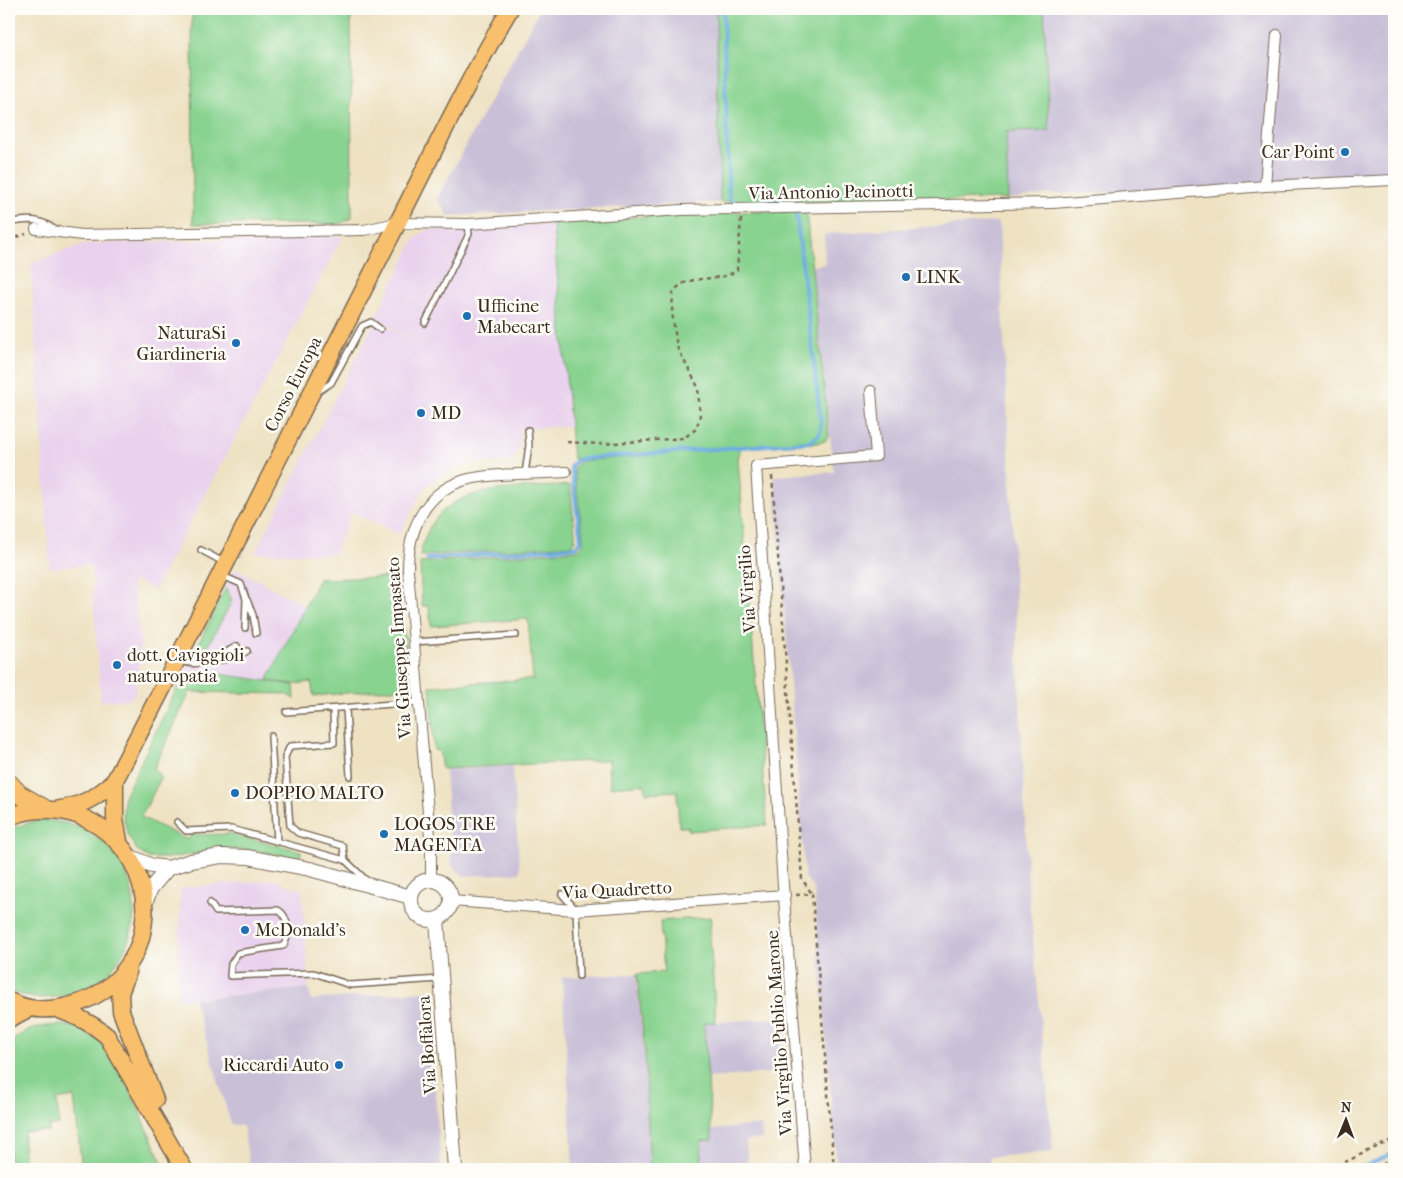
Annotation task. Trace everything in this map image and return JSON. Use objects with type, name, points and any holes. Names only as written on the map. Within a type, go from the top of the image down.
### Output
[{"type":"highway","points":[[9,783],[18,794],[50,810]]},
{"type":"main road","name":"Corso Europa","points":[[9,817],[18,813],[50,810],[86,803],[96,798],[115,780],[178,660],[444,130],[510,9]]},
{"type":"main road","name":"Corso Europa","points":[[115,780],[115,819],[119,841]]},
{"type":"main road","name":"Corso Europa","points":[[9,1001],[30,1008],[57,1009],[87,1000],[114,983],[133,958],[143,931],[145,903],[141,879],[131,857],[119,841],[100,826],[79,815],[50,810]]},
{"type":"main road","points":[[133,958],[120,993],[121,1011],[173,1146],[184,1169]]},
{"type":"main road","name":"Corso Europa","points":[[9,1019],[30,1008]]},
{"type":"main road","points":[[57,1009],[78,1016],[96,1026],[107,1036],[173,1146]]},
{"type":"street","points":[[1265,186],[1277,35]]},
{"type":"street","name":"Via Antonio Pacinotti","points":[[36,229],[82,235],[354,230],[397,224],[468,224],[682,210],[1053,203],[1265,186],[1394,180]]},
{"type":"street","points":[[771,465],[876,456],[871,391]]},
{"type":"street","name":"Via Virgilio","points":[[771,465],[756,466],[785,895]]},
{"type":"street","name":"Via Giuseppe Impastato","points":[[431,880],[431,849],[418,702],[408,548],[413,529],[428,504],[462,481],[525,474],[566,472]]},
{"type":"street","points":[[131,857],[152,866],[168,868],[191,861],[221,856],[248,857],[310,869],[411,897]]},
{"type":"street","points":[[145,903],[151,888],[168,868]]},
{"type":"street","points":[[431,880],[438,881],[447,888],[451,901],[446,914],[437,919],[429,920],[418,915],[412,905],[411,897],[416,886],[431,880]]},
{"type":"street","name":"Via Quadretto","points":[[451,901],[576,910],[785,895]]},
{"type":"street","name":"Via Virgilio Publio Marone","points":[[785,895],[805,1169]]},
{"type":"street","name":"Via Boffalora","points":[[437,919],[455,1169]]},
{"type":"street","points":[[1388,1169],[1394,1166]]},
{"type":"lane","points":[[9,222],[27,219],[47,223],[58,232]]},
{"type":"lane","points":[[425,324],[469,234],[468,224]]},
{"type":"lane","points":[[308,398],[331,383],[362,326],[371,322],[380,329]]},
{"type":"lane","points":[[525,474],[528,430]]},
{"type":"lane","points":[[201,550],[241,584],[253,614],[256,634]]},
{"type":"lane","points":[[245,628],[246,599]]},
{"type":"lane","points":[[414,642],[516,635]]},
{"type":"lane","points":[[208,663],[237,646]]},
{"type":"lane","points":[[178,660],[189,664],[208,663],[238,656],[247,651]]},
{"type":"lane","points":[[286,712],[333,710],[418,702]]},
{"type":"lane","points":[[346,708],[350,776]]},
{"type":"lane","points":[[333,710],[334,743],[290,746],[286,751],[290,826],[298,833],[343,846],[345,860]]},
{"type":"lane","points":[[270,736],[277,842]]},
{"type":"lane","points":[[177,822],[186,831],[231,829],[345,860],[371,886]]},
{"type":"lane","points":[[562,894],[576,910],[579,976]]},
{"type":"lane","points":[[210,904],[216,912],[278,910],[286,918],[287,938],[283,946],[238,953],[231,964],[230,976],[314,972],[350,985],[441,978]]},
{"type":"path","points":[[567,442],[600,444],[684,438],[696,429],[700,409],[698,387],[677,347],[672,312],[673,293],[682,283],[725,276],[737,270],[741,210]]},
{"type":"path","points":[[9,240],[36,229]]},
{"type":"path","points":[[771,465],[802,879],[812,894],[834,1168],[815,1169]]},
{"type":"path","points":[[785,895],[812,894]]},
{"type":"path","points":[[1330,1169],[1394,1139]]},
{"type":"shaded area","points":[[540,9],[716,9],[720,202],[449,216],[437,199]]},
{"type":"shaded area","points":[[1044,9],[1394,9],[1394,174],[1164,191],[1050,194],[1008,199],[1006,132],[1049,131]]},
{"type":"shaded area","points":[[999,222],[1028,886],[1053,1152],[989,1157],[990,1169],[837,1169],[814,889],[805,877],[774,476],[834,472],[812,266],[825,264],[824,234]]},
{"type":"shaded area","points":[[553,224],[570,426],[519,429],[520,445],[512,462],[482,462],[460,466],[431,482],[423,490],[400,534],[352,512],[334,554],[255,553],[375,321],[448,355],[375,319],[414,240],[426,230]]},
{"type":"shaded area","points":[[343,236],[154,590],[132,579],[141,649],[135,693],[131,699],[101,701],[91,565],[50,568],[31,264],[83,244]]},
{"type":"shaded area","points":[[236,569],[306,606],[267,682],[214,673],[200,680],[181,680],[192,657],[205,653],[232,601],[226,587]]},
{"type":"shaded area","points":[[512,766],[520,873],[464,876],[452,866],[445,770]]},
{"type":"shaded area","points":[[274,880],[302,890],[309,988],[177,999],[181,888]]},
{"type":"shaded area","points":[[636,974],[644,1053],[650,1169],[573,1169],[562,977]]},
{"type":"shaded area","points":[[309,988],[311,1000],[427,991],[441,1169],[250,1169],[243,1126],[231,1124],[194,999]]},
{"type":"shaded area","points":[[778,1018],[782,1072],[708,1078],[704,1023]]},
{"type":"shaded area","points":[[761,1125],[762,1139],[746,1141],[748,1167],[789,1163],[789,1169],[703,1169],[701,1141],[712,1140],[712,1130]]},
{"type":"green space","points":[[192,9],[351,9],[352,218],[339,224],[193,224]]},
{"type":"green space","points":[[716,9],[1044,9],[1049,131],[1006,132],[1008,199],[720,202]]},
{"type":"green space","points":[[806,211],[829,436],[825,441],[817,443],[741,448],[738,459],[767,825],[689,831],[688,827],[679,827],[677,791],[646,793],[645,784],[610,787],[608,760],[442,769],[439,751],[434,750],[430,686],[533,679],[528,619],[431,626],[429,606],[422,606],[420,563],[578,550],[583,544],[583,537],[574,468],[581,461],[701,451],[573,459],[553,224],[689,213]]},
{"type":"green space","points":[[570,485],[575,533],[575,540],[572,545],[420,556],[428,531],[441,513],[457,501],[477,494],[499,490]]},
{"type":"green space","points":[[396,577],[412,687],[314,696],[311,682],[294,684],[267,681],[319,579]]},
{"type":"green space","points":[[226,587],[232,601],[204,653],[192,657]]},
{"type":"green space","points":[[213,673],[294,685],[295,699],[285,694],[190,692],[154,768],[161,778],[141,817],[188,840],[191,835],[230,834],[301,851],[301,855],[294,858],[260,851],[223,849],[169,858],[149,858],[138,851],[128,836],[123,816],[124,797],[181,680],[200,680]]},
{"type":"green space","points":[[39,820],[69,824],[99,839],[120,862],[131,889],[133,918],[126,946],[110,970],[86,988],[48,998],[25,996],[9,990],[9,829]]},
{"type":"green space","points":[[711,917],[710,937],[716,1022],[704,1023],[712,1140],[701,1141],[702,1169],[650,1169],[645,1053],[637,974],[664,972],[660,921]]},
{"type":"green space","points":[[61,1025],[83,1029],[104,1046],[124,1079],[165,1169],[82,1169],[74,1097],[57,1100],[59,1125],[49,1126],[49,1131],[24,1132],[23,1169],[9,1169],[9,1044],[27,1031],[46,1026]]},
{"type":"waterway","points":[[723,9],[729,199],[734,203],[792,200],[796,203]]},
{"type":"waterway","points":[[427,559],[576,547],[581,540],[571,466],[579,459],[809,442],[815,439],[820,433],[821,423],[796,212]]},
{"type":"waterway","points":[[1359,1169],[1394,1153]]},
{"type":"place","name":"Car Point","points":[[1345,152]]},
{"type":"place","name":"LINK","points":[[906,277]]},
{"type":"place","name":"Ufficine Mabecart","points":[[467,316]]},
{"type":"place","name":"NaturaSi Giardineria","points":[[236,343]]},
{"type":"place","name":"MD","points":[[421,413]]},
{"type":"place","name":"dott. Caviggioli naturopatia","points":[[117,665]]},
{"type":"place","name":"DOPPIO MALTO","points":[[235,793]]},
{"type":"place","name":"LOGOS TRE MAGENTA","points":[[384,834]]},
{"type":"place","name":"McDonald's","points":[[245,930]]},
{"type":"place","name":"Riccardi Auto","points":[[339,1065]]}]
